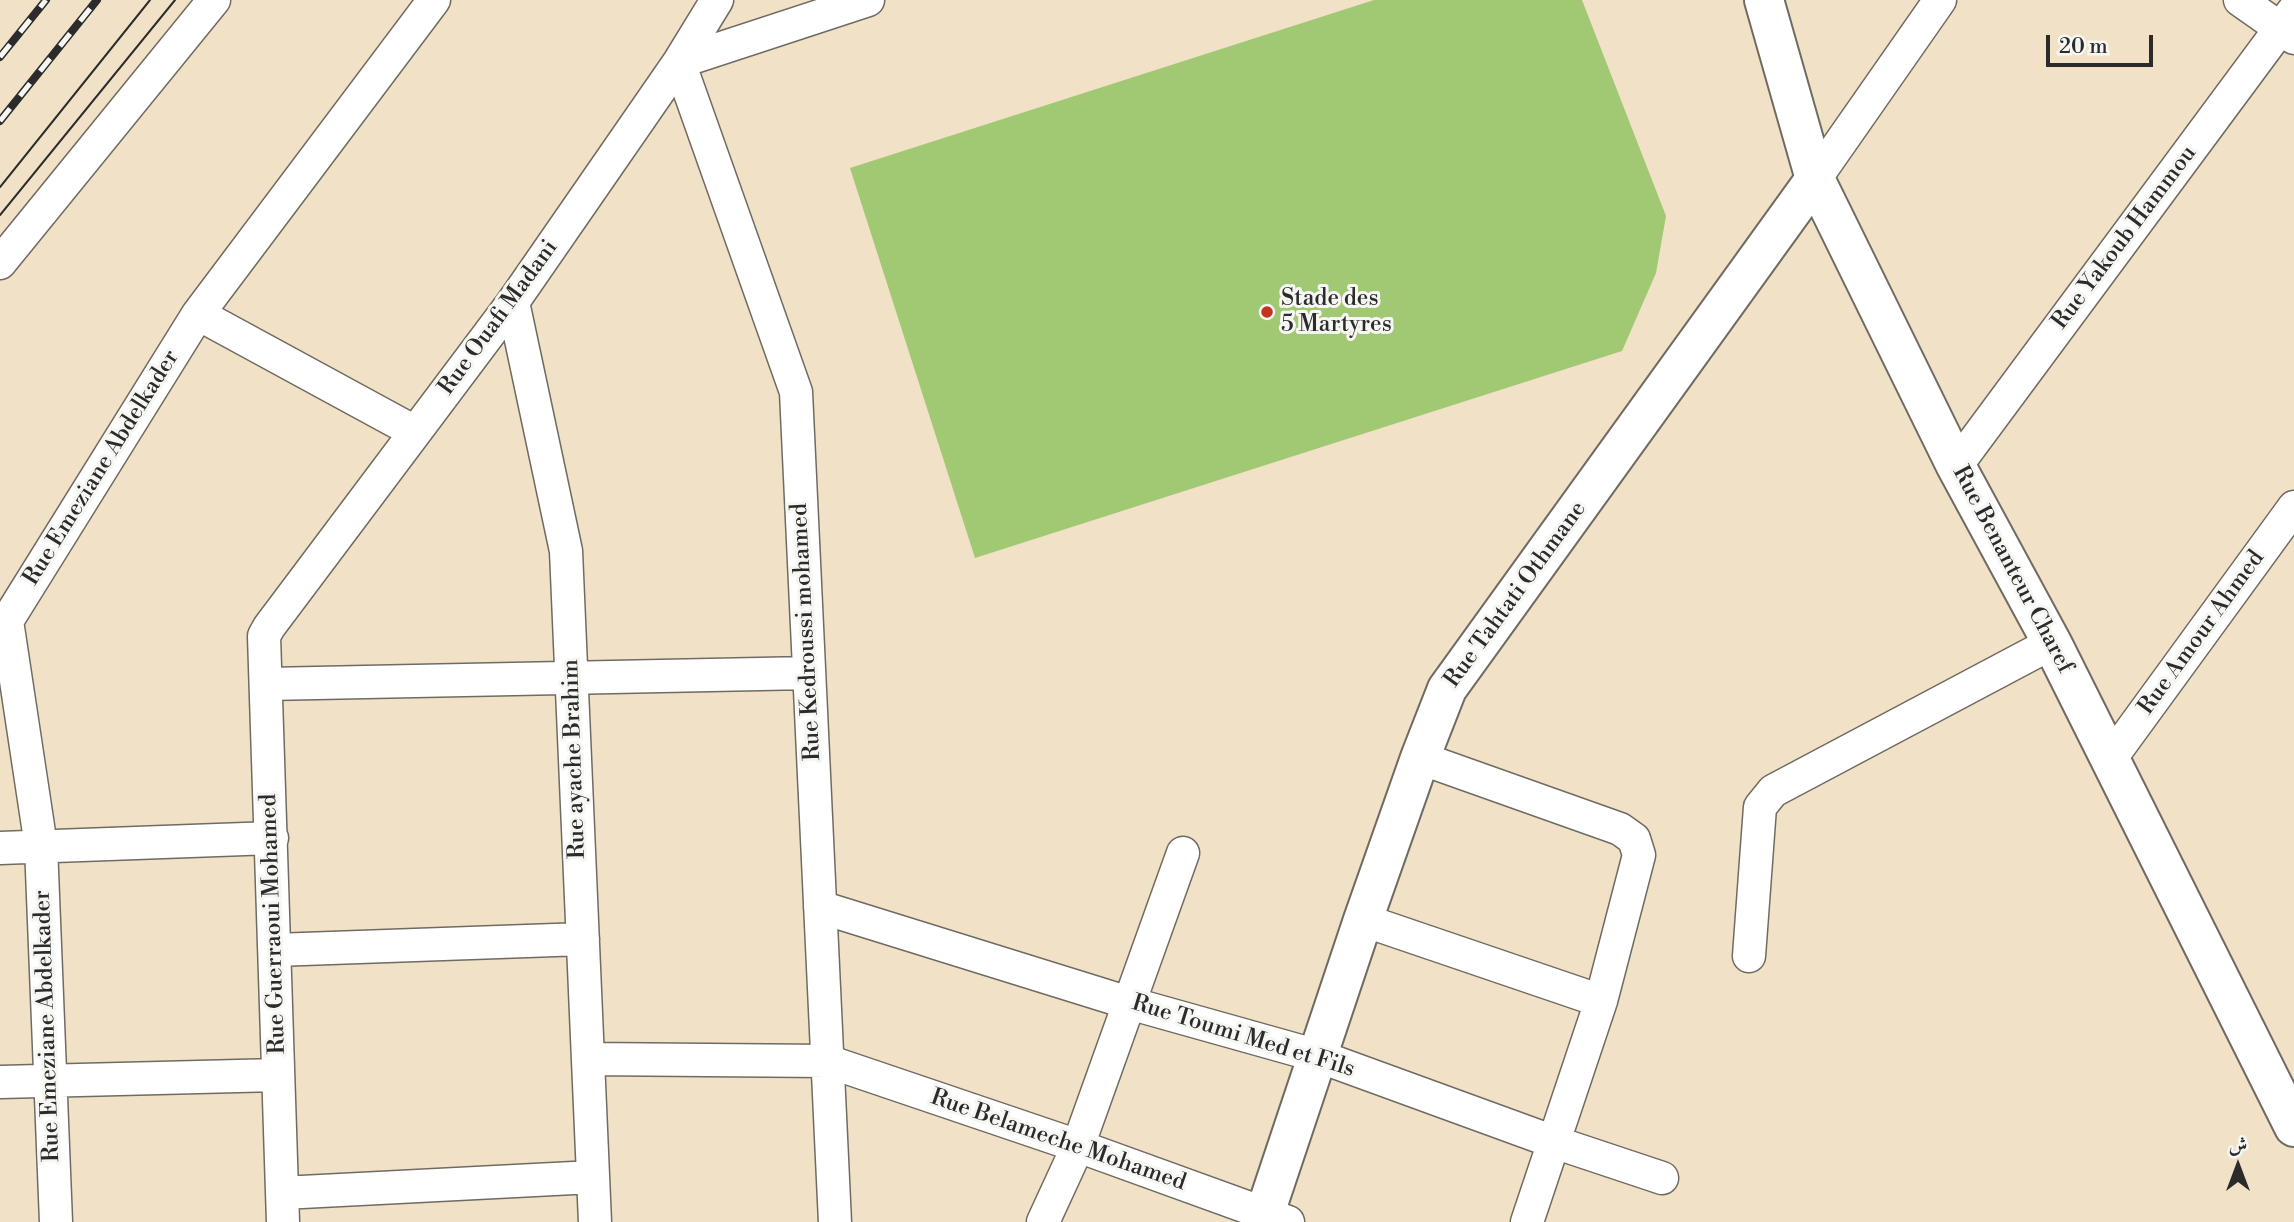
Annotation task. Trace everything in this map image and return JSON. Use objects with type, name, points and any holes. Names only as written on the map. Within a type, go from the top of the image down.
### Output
[{"type":"main road","name":"Rue Benanteur Charef","points":[[1764,0],[1815,179],[1956,466],[2111,758],[2294,1127]]},
{"type":"main road","name":"Rue Tahtati Othmane","points":[[1272,1219],[1318,1056],[1363,920],[1447,689],[1815,179]]},
{"type":"street","points":[[0,263],[214,0]]},
{"type":"street","name":"Rue Emeziane Abdelkader","points":[[56,1222],[41,846],[7,621],[198,314],[434,0]]},
{"type":"street","name":"Rue Ouafi Madani","points":[[269,627],[513,302],[679,62],[717,0]]},
{"type":"street","points":[[679,62],[868,0]]},
{"type":"street","points":[[1815,179],[1940,0]]},
{"type":"street","points":[[2240,0],[2290,25]]},
{"type":"street","name":"Rue Yakoub Hammou","points":[[1956,466],[2290,25]]},
{"type":"street","name":"Rue Kedroussi mohamed","points":[[679,62],[796,392],[835,1222]]},
{"type":"street","name":"Rue ayache Brahim","points":[[513,302],[566,551],[595,1222]]},
{"type":"street","points":[[198,314],[415,432]]},
{"type":"street","name":"Rue Amour Ahmed","points":[[2111,758],[2294,507]]},
{"type":"street","name":"Rue Guerraoui Mohamed","points":[[269,627],[264,636],[264,647],[282,1208]]},
{"type":"street","points":[[1749,956],[1760,807],[1773,791],[2052,643]]},
{"type":"street","points":[[267,684],[809,673]]},
{"type":"street","points":[[1420,758],[1620,829],[1634,839],[1639,855],[1601,1001],[1527,1222]]},
{"type":"street","points":[[0,848],[272,838]]},
{"type":"street","points":[[1043,1222],[1078,1146],[1183,853]]},
{"type":"street","name":"Rue Toumi Med et Fils","points":[[820,907],[1129,1003],[1318,1056],[1553,1142],[1662,1178]]},
{"type":"street","points":[[1363,920],[1601,1001]]},
{"type":"street","points":[[275,950],[583,939]]},
{"type":"street","name":"Rue Belameche Mohamed","points":[[588,1059],[827,1060],[1078,1146],[1272,1219]]},
{"type":"street","points":[[0,1082],[278,1075]]},
{"type":"street","points":[[282,1208],[593,1177]]},
{"type":"green space","name":"Stade des 5 Martyres","points":[[1374,0],[1582,0],[1666,216],[1656,273],[1622,351],[975,558],[850,168]]},
{"type":"tram line","points":[[0,187],[150,0]]},
{"type":"tram line","points":[[0,215],[175,0]]},
{"type":"railway","points":[[0,57],[46,0]]},
{"type":"railway","points":[[0,121],[97,0]]},
{"type":"place","name":"Stade des 5 Martyres","points":[[1267,312]]}]
